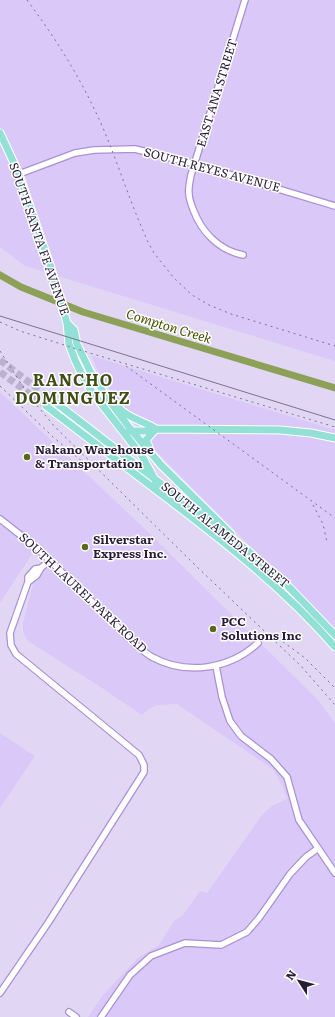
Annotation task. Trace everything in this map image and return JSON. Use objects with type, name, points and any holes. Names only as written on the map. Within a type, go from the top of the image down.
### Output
[{"type":"main road","name":"SOUTH SANTA FE AVENUE","points":[[0,133],[19,174],[67,323],[69,344],[82,376],[92,392],[142,456],[161,493]]},
{"type":"main road","name":"SOUTH SANTA FE AVENUE","points":[[67,323],[74,330],[77,344],[90,371],[107,398],[132,432],[161,465]]},
{"type":"main road","points":[[82,376],[90,371]]},
{"type":"main road","points":[[107,398],[127,416],[148,424],[156,429]]},
{"type":"main road","name":"SOUTH ALAMEDA STREET","points":[[51,399],[247,550],[287,585],[335,635]]},
{"type":"main road","name":"SOUTH ALAMEDA STREET","points":[[46,406],[161,493],[240,556],[299,609],[335,647]]},
{"type":"main road","points":[[156,429],[153,434],[147,437],[146,443],[161,465],[213,514],[247,550]]},
{"type":"main road","points":[[121,430],[132,432],[156,429],[280,430],[311,433],[335,438]]},
{"type":"street","name":"EAST ANA STREET","points":[[243,255],[226,250],[215,242],[204,230],[196,216],[188,190],[245,0]]},
{"type":"street","name":"SOUTH REYES AVENUE","points":[[19,174],[75,153],[94,150],[135,149],[195,164],[335,206]]},
{"type":"street","name":"SOUTH LAUREL PARK ROAD","points":[[0,519],[38,548],[137,646],[153,657],[169,663],[188,667],[216,666],[232,660],[246,652],[258,642]]},
{"type":"street","points":[[0,992],[48,923],[144,772],[144,765],[139,755],[16,654],[11,645],[10,633],[28,582],[37,575],[41,568],[50,560]]},
{"type":"street","points":[[216,666],[222,697],[230,720],[241,736],[271,759],[287,777],[299,820],[335,873]]},
{"type":"street","points":[[101,1017],[130,975],[151,956],[185,943],[221,945],[247,932],[290,874],[317,848]]},
{"type":"street","points":[[69,1012],[76,1017]]},
{"type":"shaded area","points":[[0,0],[335,0],[335,361],[25,266],[0,247]]},
{"type":"shaded area","points":[[92,356],[335,430],[335,632],[155,450],[114,396],[97,369]]},
{"type":"shaded area","points":[[0,392],[146,530],[318,700],[335,723],[335,1017],[88,1017],[103,995],[138,958],[159,945],[174,921],[183,915],[200,891],[207,893],[262,815],[272,806],[287,799],[274,770],[177,704],[157,705],[150,708],[142,715],[28,641],[23,632],[23,623],[33,584],[49,567],[38,557],[32,554],[0,603]]},
{"type":"shaded area","points":[[0,733],[35,756],[0,808]]},
{"type":"waterway","name":"Compton Creek","points":[[0,275],[21,287],[83,312],[335,388]]},
{"type":"tunnel","points":[[0,360],[51,399]]},
{"type":"tunnel","points":[[0,372],[46,406]]},
{"type":"tram line","points":[[0,316],[335,420]]},
{"type":"railway","points":[[27,0],[49,30],[87,94],[103,128],[148,242],[154,253],[174,278],[192,295],[209,305],[231,314],[335,346]]},
{"type":"railway","points":[[0,322],[20,331],[80,350],[335,427]]},
{"type":"railway","points":[[0,351],[29,396],[55,427],[194,564],[301,666],[335,705]]},
{"type":"railway","points":[[126,366],[335,518]]},
{"type":"railway","points":[[0,386],[53,437],[84,463]]},
{"type":"railway","points":[[313,505],[323,524],[327,542]]},
{"type":"railway","points":[[278,638],[305,658],[335,688]]},
{"type":"place","name":"Nakano Warehouse & Transportation","points":[[27,457]]},
{"type":"place","name":"Silverstar Express Inc.","points":[[85,547]]},
{"type":"place","name":"PCC Solutions Inc","points":[[213,629]]},
{"type":"district","name":"RANCHO DOMINGUEZ","points":[[73,389]]}]
